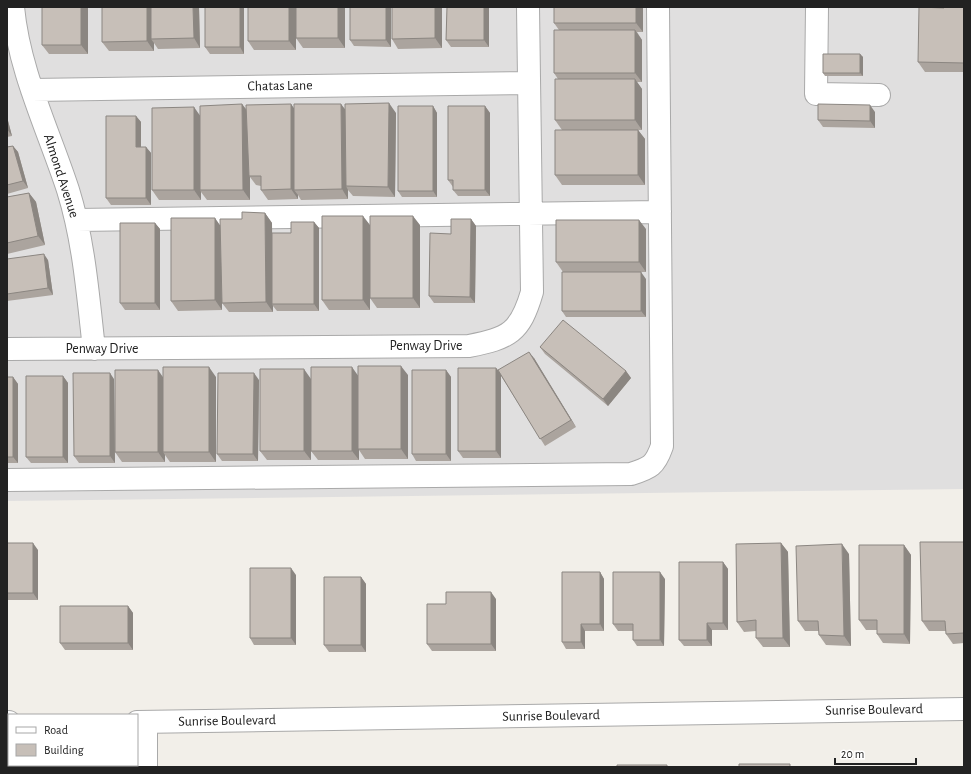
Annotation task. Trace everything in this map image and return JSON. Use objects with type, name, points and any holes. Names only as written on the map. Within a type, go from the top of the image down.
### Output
[{"type":"street","name":"Almond Avenue","points":[[12,7],[15,28],[32,90],[68,190],[77,220],[94,349]]},
{"type":"street","name":"Penway Drive","points":[[7,349],[469,346],[496,340],[513,330],[526,312],[532,292],[528,7]]},
{"type":"street","points":[[7,480],[631,474],[649,468],[658,459],[662,446],[658,7]]},
{"type":"street","points":[[816,7],[816,94],[879,95]]},
{"type":"street","name":"Chatas Lane","points":[[32,90],[529,83]]},
{"type":"street","points":[[77,220],[660,212]]},
{"type":"street","name":"Sunrise Boulevard","points":[[141,722],[964,709]]},
{"type":"street","points":[[141,722],[146,767]]},
{"type":"shaded area","points":[[7,7],[964,7],[964,489],[7,501]]},
{"type":"building","points":[[42,7],[81,7],[81,45],[42,45]]},
{"type":"building","points":[[102,7],[147,7],[147,41],[102,42]]},
{"type":"building","points":[[151,7],[193,7],[194,38],[151,39]]},
{"type":"building","points":[[205,7],[240,7],[240,47],[205,47]]},
{"type":"building","points":[[248,7],[289,7],[289,41],[248,41]]},
{"type":"building","points":[[296,7],[338,7],[338,38],[296,38]]},
{"type":"building","points":[[350,7],[386,7],[386,40],[350,40]]},
{"type":"building","points":[[392,7],[435,7],[435,38],[392,39]]},
{"type":"building","points":[[447,7],[484,7],[484,40],[446,40]]},
{"type":"building","points":[[554,7],[636,7],[636,23],[554,23]]},
{"type":"building","points":[[919,7],[964,7],[964,63],[918,62]]},
{"type":"building","points":[[554,30],[635,30],[635,73],[554,73]]},
{"type":"building","points":[[823,54],[860,54],[860,73],[823,73]]},
{"type":"building","points":[[555,79],[635,79],[635,120],[555,120]]},
{"type":"building","points":[[389,103],[388,187],[346,186],[345,104]]},
{"type":"building","points":[[242,104],[243,190],[200,190],[200,106]]},
{"type":"building","points":[[291,104],[291,189],[261,190],[261,176],[249,176],[246,105]]},
{"type":"building","points":[[294,104],[341,104],[342,189],[294,190]]},
{"type":"building","points":[[818,104],[870,105],[870,121],[818,120]]},
{"type":"building","points":[[398,106],[433,106],[433,191],[398,191]]},
{"type":"building","points":[[448,106],[485,106],[485,190],[453,190],[453,180],[448,180]]},
{"type":"building","points":[[194,107],[194,190],[152,190],[152,108]]},
{"type":"building","points":[[106,116],[136,116],[136,147],[146,147],[146,198],[106,198]]},
{"type":"building","points":[[555,130],[638,130],[638,175],[555,175]]},
{"type":"building","points":[[13,146],[23,181],[7,185],[7,147]]},
{"type":"building","points":[[29,193],[38,236],[7,243],[7,197]]},
{"type":"building","points":[[242,212],[265,213],[266,302],[222,303],[220,219],[242,219]]},
{"type":"building","points":[[322,216],[363,216],[363,300],[322,300]]},
{"type":"building","points":[[370,216],[413,216],[413,298],[370,298]]},
{"type":"building","points":[[171,218],[215,218],[215,300],[171,301]]},
{"type":"building","points":[[451,219],[471,219],[470,297],[429,296],[430,233],[451,234]]},
{"type":"building","points":[[556,220],[639,220],[639,262],[556,262]]},
{"type":"building","points":[[291,222],[314,222],[314,304],[272,304],[272,233],[291,233]]},
{"type":"building","points":[[120,223],[155,223],[155,303],[120,303]]},
{"type":"building","points":[[44,254],[48,288],[7,294],[7,259]]},
{"type":"building","points":[[562,272],[641,272],[641,311],[562,311]]},
{"type":"building","points":[[563,320],[626,371],[603,399],[540,347]]},
{"type":"building","points":[[529,352],[571,420],[540,439],[498,370]]},
{"type":"building","points":[[358,366],[401,366],[401,449],[358,449]]},
{"type":"building","points":[[163,367],[209,367],[209,452],[163,452]]},
{"type":"building","points":[[311,367],[352,367],[352,451],[311,451]]},
{"type":"building","points":[[458,368],[496,368],[496,451],[458,451]]},
{"type":"building","points":[[260,369],[304,369],[304,451],[260,451]]},
{"type":"building","points":[[115,370],[158,370],[158,452],[115,452]]},
{"type":"building","points":[[412,370],[446,370],[446,454],[412,454]]},
{"type":"building","points":[[73,373],[110,373],[110,456],[74,456]]},
{"type":"building","points":[[218,373],[254,373],[253,454],[217,454]]},
{"type":"building","points":[[26,376],[63,376],[63,457],[26,457]]},
{"type":"building","points":[[7,377],[13,377],[13,457],[7,457]]},
{"type":"building","points":[[920,542],[964,542],[964,633],[946,634],[945,621],[922,621]]},
{"type":"building","points":[[7,543],[33,543],[33,593],[7,593]]},
{"type":"building","points":[[781,543],[783,638],[756,638],[756,620],[737,622],[736,544]]},
{"type":"building","points":[[842,544],[844,636],[819,635],[818,621],[798,621],[796,546]]},
{"type":"building","points":[[859,545],[904,545],[904,634],[877,634],[877,620],[859,620]]},
{"type":"building","points":[[679,562],[723,562],[723,623],[707,623],[707,640],[679,640]]},
{"type":"building","points":[[250,568],[291,568],[291,638],[250,638]]},
{"type":"building","points":[[562,572],[600,572],[600,624],[581,624],[581,642],[562,642]]},
{"type":"building","points":[[613,572],[660,572],[660,640],[633,640],[633,624],[613,624]]},
{"type":"building","points":[[324,577],[361,577],[361,645],[324,645]]},
{"type":"building","points":[[446,592],[491,592],[491,644],[427,644],[427,604],[446,604]]},
{"type":"building","points":[[60,606],[128,606],[128,643],[60,643]]},
{"type":"building","points":[[739,764],[790,764],[790,767],[739,767]]},
{"type":"building","points":[[617,765],[667,765],[667,767],[617,767]]}]
